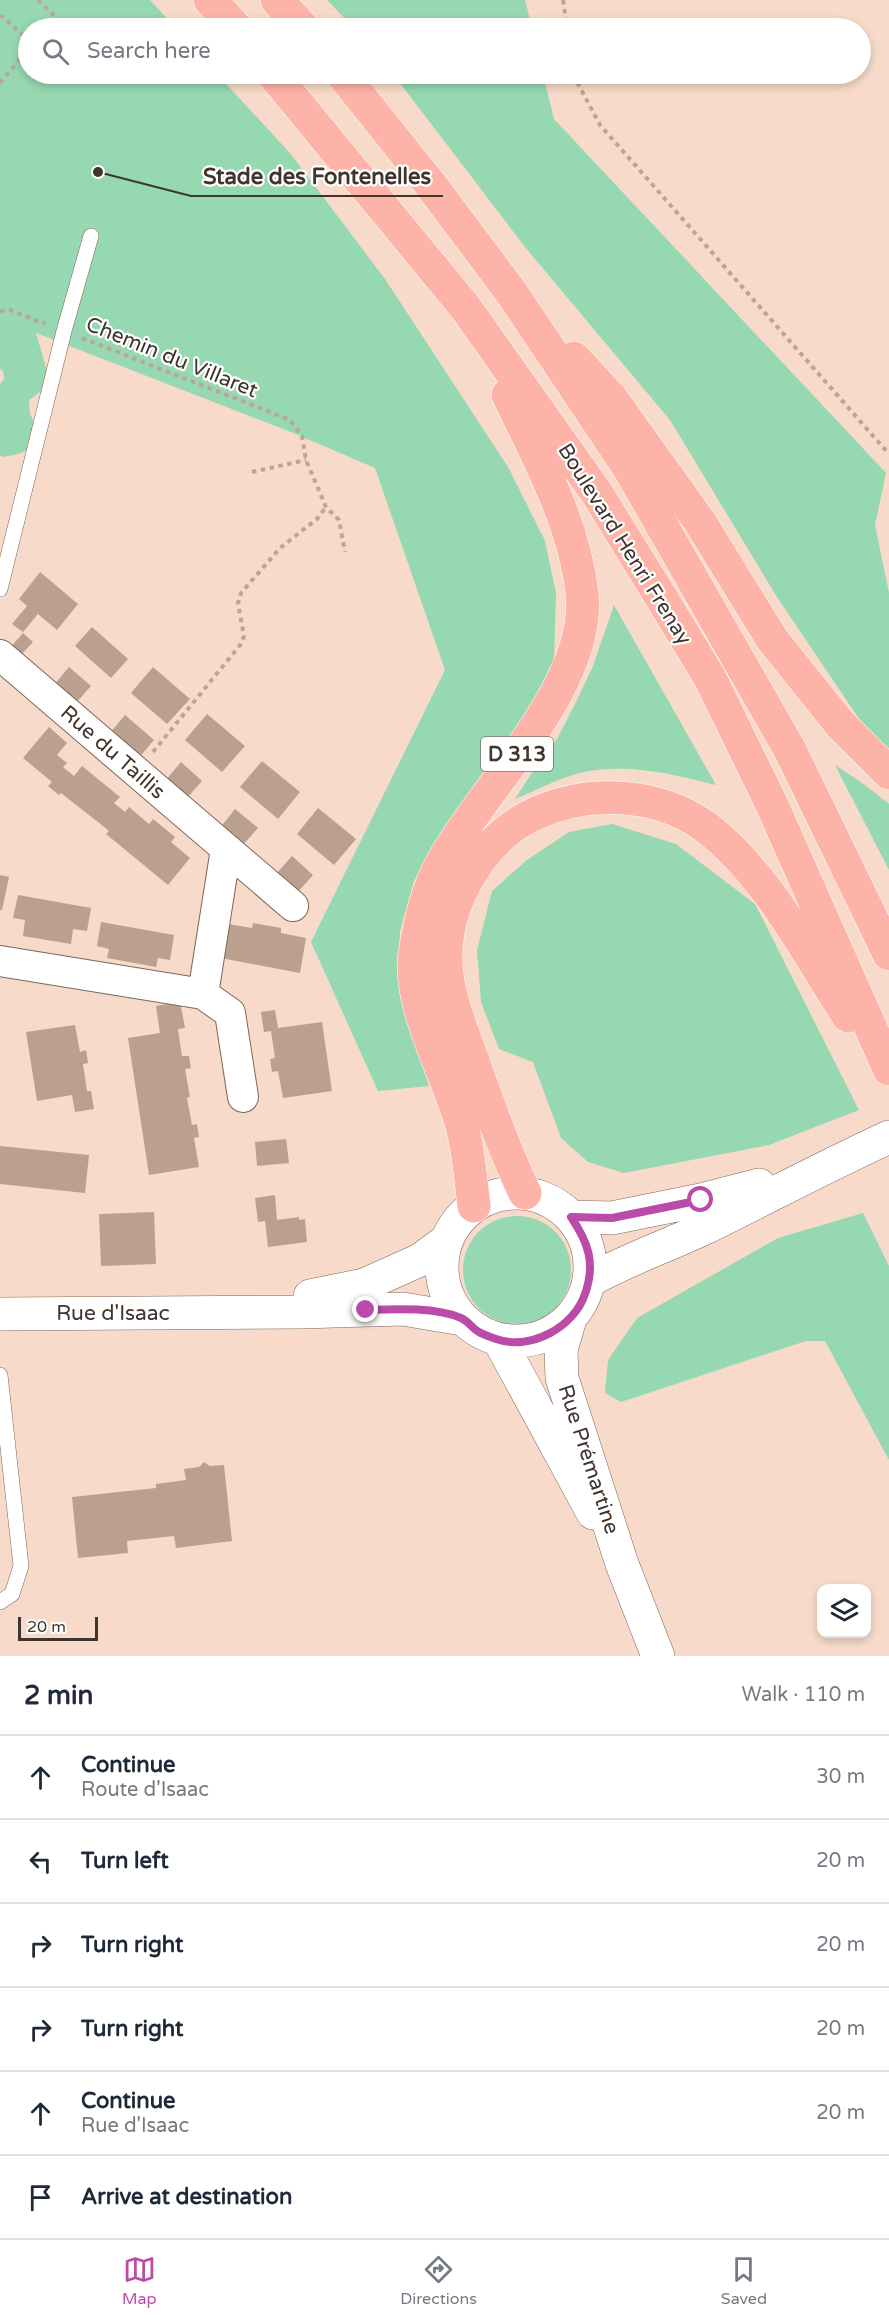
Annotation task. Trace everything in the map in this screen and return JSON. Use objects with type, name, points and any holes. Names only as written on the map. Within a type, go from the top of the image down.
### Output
[{"type":"highway","points":[[210,0],[227,18]]},
{"type":"highway","points":[[277,0],[294,18]]},
{"type":"highway","name":"Boulevard Henri Frenay","points":[[281,84],[465,307],[596,492],[710,678],[772,805],[889,1069]]},
{"type":"highway","name":"Boulevard Henri Frenay","points":[[350,84],[430,184],[511,292],[629,468],[790,750],[889,954]]},
{"type":"highway","points":[[511,292],[612,399],[700,522],[772,639],[840,724],[889,773]]},
{"type":"highway","name":"D 313","points":[[465,307],[554,490],[572,540],[582,594],[581,629],[556,696],[441,863],[424,905],[414,955],[416,989],[427,1028],[464,1134],[474,1206]]},
{"type":"highway","points":[[525,1193],[504,1147],[450,992],[446,962],[449,928],[460,895],[475,867],[494,844],[515,826],[542,811],[571,802],[600,798],[658,802],[683,813],[707,828],[738,856],[764,885],[889,1079]]},
{"type":"street","name":"Rue du Taillis","points":[[0,655],[293,906]]},
{"type":"street","points":[[203,994],[226,849]]},
{"type":"street","points":[[0,961],[203,994],[230,1012],[243,1097]]},
{"type":"street","points":[[590,1281],[889,1137]]},
{"type":"street","points":[[571,1217],[620,1216],[701,1200],[819,1170]]},
{"type":"street","points":[[525,1193],[550,1202],[571,1217],[584,1236],[590,1258],[590,1281],[582,1301],[570,1319],[549,1334],[525,1341],[500,1340],[479,1332],[462,1319],[450,1302],[443,1282],[441,1262],[446,1241],[457,1221],[474,1206],[498,1195],[525,1193]]},
{"type":"street","name":"Rue d'Isaac","points":[[226,1312],[364,1285],[420,1260],[446,1241]]},
{"type":"street","name":"Rue d'Isaac","points":[[0,1314],[403,1309],[462,1319]]},
{"type":"street","name":"Rue Prémartine","points":[[570,1319],[561,1350],[561,1378],[575,1425],[591,1462],[622,1564],[658,1656]]},
{"type":"street","name":"Rue Prémartine","points":[[500,1340],[567,1467],[622,1564]]},
{"type":"lane","points":[[0,588],[90,236]]},
{"type":"lane","points":[[0,1375],[21,1566],[12,1594],[0,1602]]},
{"type":"path","points":[[38,0],[57,18]]},
{"type":"path","points":[[563,0],[566,18]]},
{"type":"path","points":[[0,15],[18,30]]},
{"type":"path","points":[[0,83],[18,62]]},
{"type":"path","points":[[578,84],[600,125],[889,454]]},
{"type":"path","name":"Chemin du Villaret","points":[[0,311],[10,310],[290,420],[302,436],[306,460],[326,507],[339,520],[345,552]]},
{"type":"path","points":[[252,472],[306,460]]},
{"type":"path","points":[[137,772],[242,644],[244,636],[238,603],[245,587],[280,548],[317,519],[326,507]]},
{"type":"green space","points":[[0,0],[150,0],[167,18],[18,18],[18,84],[226,84],[290,153],[385,279],[508,467],[545,541],[556,593],[554,661],[533,708],[467,800],[414,881],[400,931],[403,997],[429,1086],[378,1091],[311,942],[445,670],[375,468],[291,432],[36,333],[47,371],[44,389],[29,400],[30,414],[37,428],[32,443],[26,450],[2,457],[0,455],[0,384],[4,379],[3,371],[0,369]]},
{"type":"green space","points":[[327,0],[525,0],[530,18],[344,18]]},
{"type":"green space","points":[[401,84],[545,84],[554,119],[886,473],[875,525],[889,593],[889,749],[870,735],[777,597],[670,420],[525,247]]},
{"type":"green space","points":[[614,605],[716,785],[650,771],[601,770],[567,777],[515,799],[557,739],[577,700],[593,666]]},
{"type":"green space","points":[[835,765],[889,804],[889,870]]},
{"type":"green space","points":[[612,824],[676,844],[755,904],[859,1110],[769,1145],[624,1173],[588,1162],[561,1138],[533,1062],[499,1049],[481,1002],[477,950],[492,891],[527,860],[569,832]]},
{"type":"green space","points":[[863,1213],[889,1266],[889,1460],[825,1341],[806,1341],[621,1402],[605,1393],[608,1360],[637,1318],[778,1238]]},
{"type":"green space","points":[[517,1216],[538,1220],[555,1232],[567,1249],[571,1270],[567,1291],[555,1308],[538,1320],[517,1324],[496,1320],[479,1308],[467,1291],[463,1270],[467,1249],[479,1232],[496,1220]]},
{"type":"building","points":[[40,572],[78,604],[57,630],[38,614],[23,632],[12,624],[27,606],[19,599]]},
{"type":"building","points":[[92,627],[128,659],[111,678],[75,646]]},
{"type":"building","points":[[23,633],[33,642],[19,657],[9,649]]},
{"type":"building","points":[[69,667],[91,686],[75,704],[53,686]]},
{"type":"building","points":[[153,667],[190,699],[167,724],[131,693]]},
{"type":"building","points":[[207,714],[245,746],[222,772],[185,740]]},
{"type":"building","points":[[125,715],[154,740],[138,759],[109,734]]},
{"type":"building","points":[[49,727],[67,743],[57,755],[67,763],[63,767],[74,776],[82,766],[120,797],[114,803],[125,812],[129,807],[149,824],[153,819],[175,837],[171,842],[190,858],[168,885],[106,834],[109,831],[61,793],[59,795],[48,786],[52,782],[23,758]]},
{"type":"building","points":[[262,761],[300,792],[278,819],[240,787]]},
{"type":"building","points":[[181,762],[202,781],[186,799],[165,781]]},
{"type":"building","points":[[318,808],[356,839],[334,865],[297,834]]},
{"type":"building","points":[[235,809],[258,828],[242,846],[220,828]]},
{"type":"building","points":[[292,856],[313,875],[297,893],[276,874]]},
{"type":"building","points":[[0,875],[9,877],[2,910],[0,910]]},
{"type":"building","points":[[18,895],[91,908],[87,931],[73,929],[71,944],[23,936],[25,920],[13,918]]},
{"type":"building","points":[[101,922],[174,935],[170,960],[158,958],[156,967],[107,958],[109,949],[97,946]]},
{"type":"building","points":[[253,923],[281,928],[281,933],[306,938],[300,973],[221,958],[228,924],[252,928]]},
{"type":"building","points":[[180,1002],[185,1028],[178,1029],[182,1056],[189,1056],[191,1068],[185,1069],[190,1097],[187,1098],[192,1125],[197,1124],[199,1137],[194,1138],[199,1167],[149,1175],[128,1038],[160,1033],[156,1006]]},
{"type":"building","points":[[275,1010],[278,1028],[322,1022],[332,1091],[283,1098],[278,1071],[272,1072],[270,1059],[275,1058],[271,1031],[264,1032],[261,1012]]},
{"type":"building","points":[[75,1025],[80,1052],[86,1050],[88,1063],[83,1064],[87,1091],[91,1091],[94,1109],[75,1112],[72,1095],[37,1101],[26,1032]]},
{"type":"building","points":[[286,1139],[289,1163],[257,1166],[255,1142]]},
{"type":"building","points":[[0,1146],[89,1155],[85,1193],[0,1184]]},
{"type":"building","points":[[275,1195],[277,1220],[299,1217],[299,1220],[305,1219],[307,1242],[268,1247],[265,1221],[258,1222],[255,1198]]},
{"type":"building","points":[[154,1212],[156,1264],[101,1266],[99,1214]]},
{"type":"building","points":[[204,1462],[210,1466],[224,1465],[232,1541],[176,1548],[174,1536],[127,1541],[128,1553],[78,1558],[72,1497],[156,1488],[156,1484],[186,1480],[184,1469],[199,1467]]},
{"type":"place","name":"Stade des Fontenelles","points":[[98,172]]},
{"type":"route","points":[[366,1310],[420,1310],[462,1319],[479,1332],[500,1340],[525,1341],[549,1334],[570,1319],[582,1301],[590,1281],[590,1258],[584,1236],[571,1217],[612,1218],[701,1200]]}]
